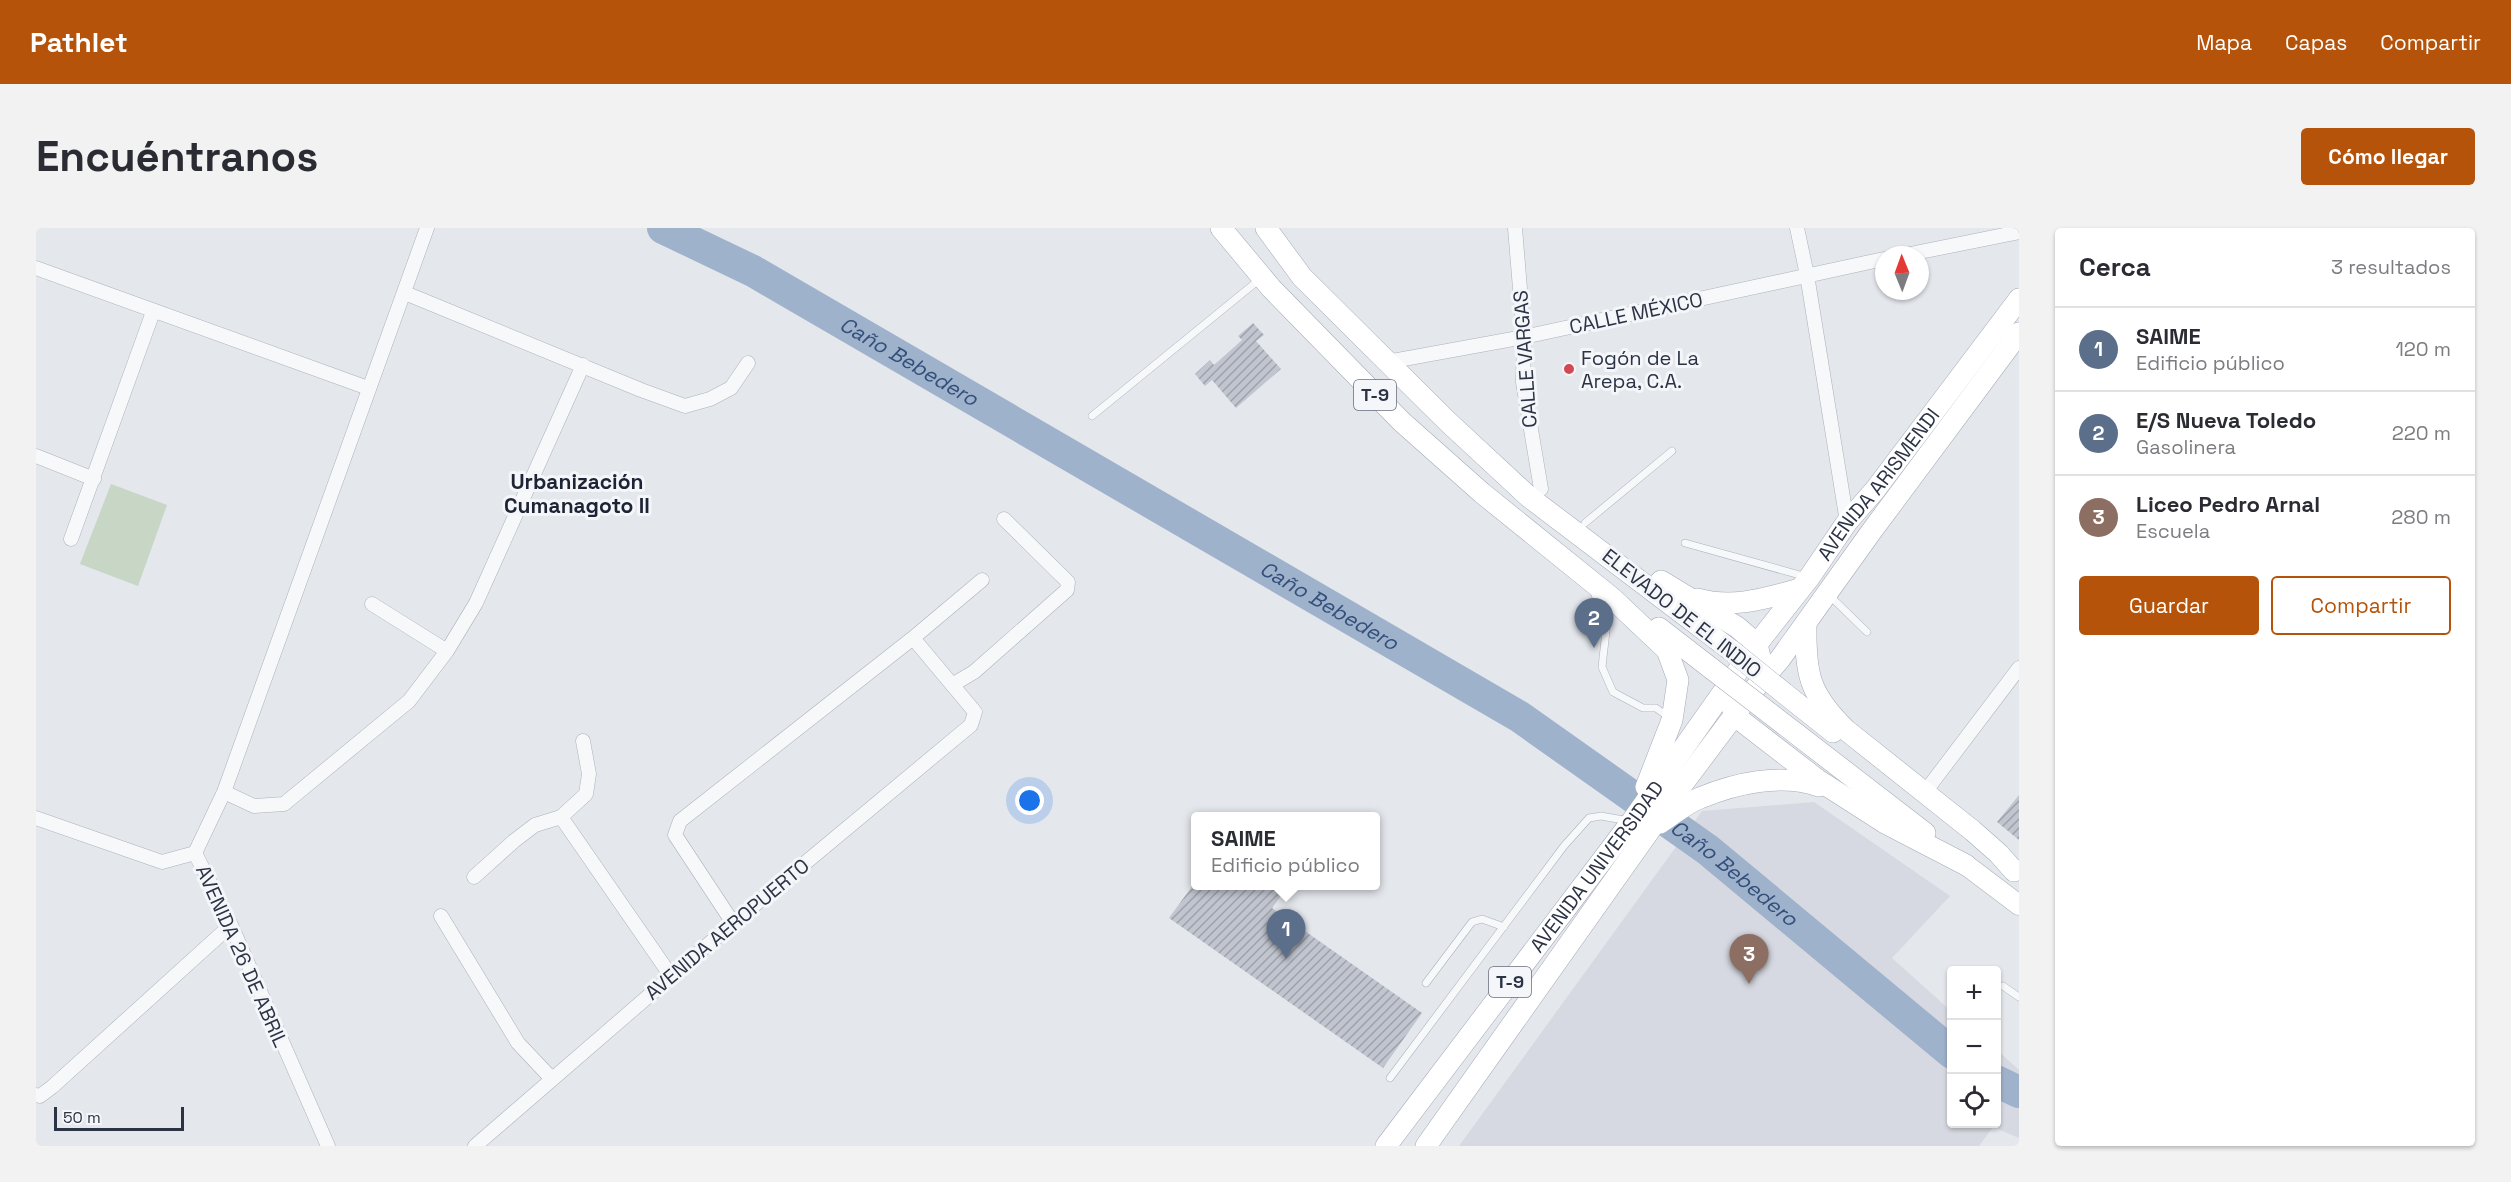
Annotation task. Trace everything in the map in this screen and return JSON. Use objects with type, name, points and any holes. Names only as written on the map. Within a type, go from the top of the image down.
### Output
[{"type":"main road","name":"T-9","points":[[1221,228],[1262,277],[1402,422],[1482,493],[1591,580],[1667,650],[1678,680],[1665,779]]},
{"type":"main road","name":"T-9","points":[[1266,228],[1302,277],[1447,422],[1541,489],[1656,578],[1737,627],[1757,644],[1761,661],[1751,693]]},
{"type":"main road","name":"AVENIDA ARISMENDI","points":[[1735,661],[1757,644],[1805,583],[1847,522],[1875,490],[2019,299]]},
{"type":"main road","name":"AVENIDA ARISMENDI","points":[[1751,693],[1806,623],[2018,338]]},
{"type":"main road","name":"ELEVADO DE EL INDIO","points":[[1447,422],[1529,497],[1735,661],[1785,693],[1932,812],[2016,873]]},
{"type":"main road","name":"ELEVADO DE EL INDIO","points":[[1546,543],[1966,865]]},
{"type":"main road","name":"T-9","points":[[1682,594],[1723,604],[1740,604],[1805,583]]},
{"type":"main road","points":[[1806,623],[1808,669],[1818,698],[1828,712],[1846,730],[1999,854],[2016,873]]},
{"type":"main road","points":[[1735,661],[1730,700],[1735,717],[1835,791],[1885,823],[1966,865],[2019,905]]},
{"type":"main road","name":"AVENIDA UNIVERSIDAD","points":[[1426,1146],[1639,822],[1735,661]]},
{"type":"main road","name":"AVENIDA UNIVERSIDAD","points":[[1665,779],[1735,717],[1751,693]]},
{"type":"main road","points":[[1639,822],[1698,798],[1770,780],[1800,779],[1835,791]]},
{"type":"main road","name":"AVENIDA UNIVERSIDAD","points":[[1386,1146],[1639,822]]},
{"type":"street","points":[[195,853],[224,792],[427,228]]},
{"type":"street","name":"CALLE VARGAS","points":[[1515,228],[1524,338],[1523,382],[1541,489]]},
{"type":"street","points":[[1797,228],[1807,275],[1847,522]]},
{"type":"street","points":[[1929,250],[2019,232]]},
{"type":"street","name":"CALLE MÉXICO","points":[[1387,362],[1524,338],[1875,261]]},
{"type":"street","points":[[36,268],[368,388]]},
{"type":"street","points":[[405,292],[685,406],[710,399],[731,388],[748,363]]},
{"type":"street","points":[[71,539],[153,312]]},
{"type":"street","points":[[224,792],[254,806],[284,804],[409,701],[447,651],[476,603],[583,365]]},
{"type":"street","points":[[36,456],[94,478]]},
{"type":"street","points":[[913,638],[952,685],[974,672],[1067,590],[1068,582],[1004,519]]},
{"type":"street","points":[[733,923],[675,836],[680,821],[913,638],[982,580]]},
{"type":"street","points":[[372,604],[447,651]]},
{"type":"street","points":[[1925,792],[2019,668]]},
{"type":"street","name":"AVENIDA AEROPUERTO","points":[[475,1146],[733,923],[971,725],[975,712],[952,685]]},
{"type":"street","points":[[474,877],[535,825],[561,817],[586,794],[590,774],[583,741]]},
{"type":"street","points":[[561,817],[671,976]]},
{"type":"street","name":"AVENIDA 26 DE ABRIL","points":[[36,818],[162,862],[195,853],[231,925],[328,1146]]},
{"type":"street","points":[[441,916],[518,1043],[552,1079]]},
{"type":"street","points":[[36,1095],[40,1096],[52,1087],[231,925]]},
{"type":"lane","points":[[1092,416],[1262,277]]},
{"type":"lane","points":[[1585,523],[1672,451]]},
{"type":"lane","points":[[1685,543],[1805,583]]},
{"type":"lane","points":[[1591,580],[1606,631],[1602,667],[1613,692],[1643,708],[1656,708],[1672,720]]},
{"type":"lane","points":[[1827,594],[1867,632]]},
{"type":"lane","points":[[1390,1078],[1564,846],[1589,818],[1601,816],[1639,822]]},
{"type":"lane","points":[[1426,983],[1472,922],[1482,919],[1504,927]]},
{"type":"lane","points":[[2003,986],[2019,997]]},
{"type":"shaded area","points":[[1814,802],[1950,896],[1892,958],[1947,1007],[1947,1128],[1992,1128],[1979,1146],[1459,1146],[1702,811]]},
{"type":"shaded area","points":[[2001,1054],[2019,1070],[2019,1138],[1995,1128],[2001,1128]]},
{"type":"green space","points":[[111,484],[167,505],[138,586],[80,564]]},
{"type":"building","points":[[1253,323],[1264,335],[1256,341],[1281,369],[1236,408],[1212,380],[1205,386],[1195,374],[1210,360],[1214,365],[1242,340],[1238,336]]},
{"type":"building","points":[[2019,795],[2019,840],[1997,822]]},
{"type":"building","points":[[1191,888],[1191,890],[1279,890],[1283,893],[1272,908],[1422,1013],[1383,1068],[1169,918]]},
{"type":"waterway","name":"Caño Bebedero","points":[[663,228],[753,271],[1520,717],[1708,850],[1947,1049]]},
{"type":"waterway","name":"Caño Bebedero","points":[[2001,1083],[2019,1092]]},
{"type":"place","name":"Fogón de La Arepa, C.A.","points":[[1569,369]]},
{"type":"place","name":"E/S Nueva Toledo","points":[[1594,648]]},
{"type":"place","name":"SAIME","points":[[1286,959]]},
{"type":"place","name":"Liceo Pedro Arnal","points":[[1749,984]]},
{"type":"district","name":"Urbanización Cumanagoto II","points":[[577,494]]}]
